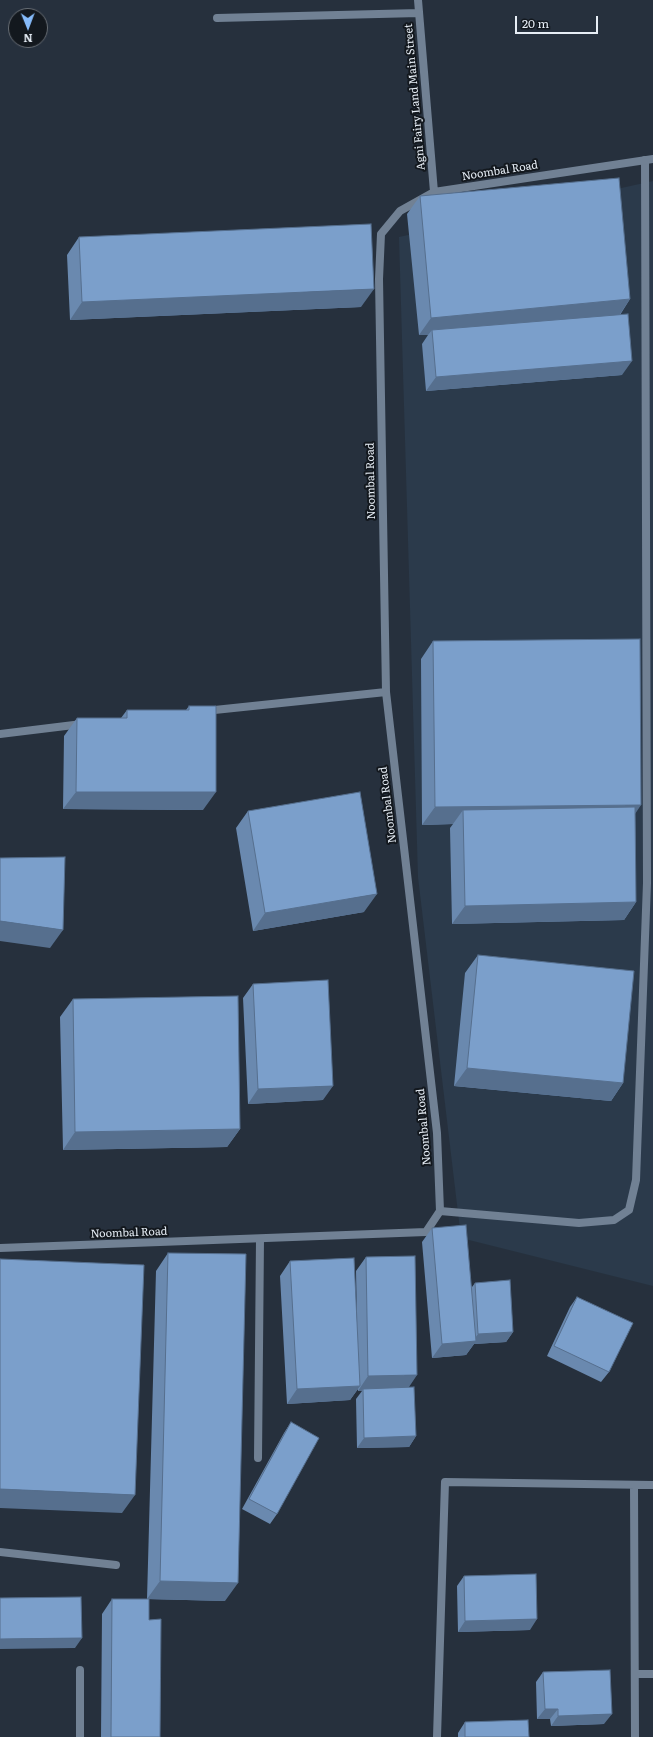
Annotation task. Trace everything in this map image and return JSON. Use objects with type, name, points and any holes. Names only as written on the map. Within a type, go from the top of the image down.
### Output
[{"type":"street","name":"Agni Fairy Land Main Street","points":[[418,0],[434,192]]},
{"type":"street","points":[[218,18],[419,13]]},
{"type":"street","points":[[440,1211],[578,1223],[614,1220],[630,1210],[636,1180],[647,883],[649,160]]},
{"type":"street","name":"Noombal Road","points":[[0,1248],[426,1232],[440,1211],[437,1133],[386,692],[379,279],[381,234],[400,211],[434,192],[649,160]]},
{"type":"street","points":[[196,712],[386,692]]},
{"type":"street","points":[[0,734],[93,723]]},
{"type":"street","points":[[258,1458],[260,1239]]},
{"type":"street","points":[[437,1737],[445,1482],[653,1485]]},
{"type":"street","points":[[634,1485],[635,1737]]},
{"type":"street","points":[[0,1552],[116,1565]]},
{"type":"street","points":[[80,1670],[80,1737]]},
{"type":"street","points":[[635,1674],[653,1674]]},
{"type":"shaded area","points":[[653,181],[653,1286],[461,1238],[418,877],[399,237]]},
{"type":"building","points":[[619,178],[630,299],[431,318],[420,196]]},
{"type":"building","points":[[371,224],[374,289],[82,302],[79,237]]},
{"type":"building","points":[[628,314],[632,361],[436,377],[432,330]]},
{"type":"building","points":[[640,639],[641,805],[435,807],[433,641]]},
{"type":"building","points":[[189,706],[216,706],[216,792],[76,792],[77,718],[127,718],[127,710],[189,710]]},
{"type":"building","points":[[360,792],[377,894],[265,913],[248,811]]},
{"type":"building","points":[[635,807],[636,902],[465,906],[463,810]]},
{"type":"building","points":[[65,857],[63,930],[0,921],[0,858]]},
{"type":"building","points":[[478,955],[634,971],[623,1083],[467,1068]]},
{"type":"building","points":[[328,980],[333,1086],[258,1089],[253,984]]},
{"type":"building","points":[[238,996],[240,1129],[75,1132],[73,999]]},
{"type":"building","points":[[466,1225],[476,1341],[442,1344],[432,1228]]},
{"type":"building","points":[[168,1253],[246,1254],[238,1583],[160,1581]]},
{"type":"building","points":[[415,1256],[417,1375],[368,1376],[366,1257]]},
{"type":"building","points":[[354,1258],[360,1386],[297,1389],[290,1261]]},
{"type":"building","points":[[0,1259],[144,1265],[135,1495],[0,1489]]},
{"type":"building","points":[[510,1280],[513,1332],[478,1334],[475,1283]]},
{"type":"building","points":[[577,1297],[633,1323],[609,1372],[554,1346]]},
{"type":"building","points":[[414,1387],[416,1436],[364,1438],[363,1389]]},
{"type":"building","points":[[291,1422],[319,1438],[277,1514],[249,1499]]},
{"type":"building","points":[[536,1574],[537,1619],[465,1621],[464,1576]]},
{"type":"building","points":[[81,1597],[82,1638],[0,1639],[0,1598]]},
{"type":"building","points":[[112,1599],[149,1599],[149,1620],[161,1619],[160,1737],[111,1737]]},
{"type":"building","points":[[610,1670],[612,1714],[558,1716],[558,1709],[545,1709],[543,1672]]},
{"type":"building","points":[[528,1720],[529,1737],[465,1737],[465,1722]]}]
